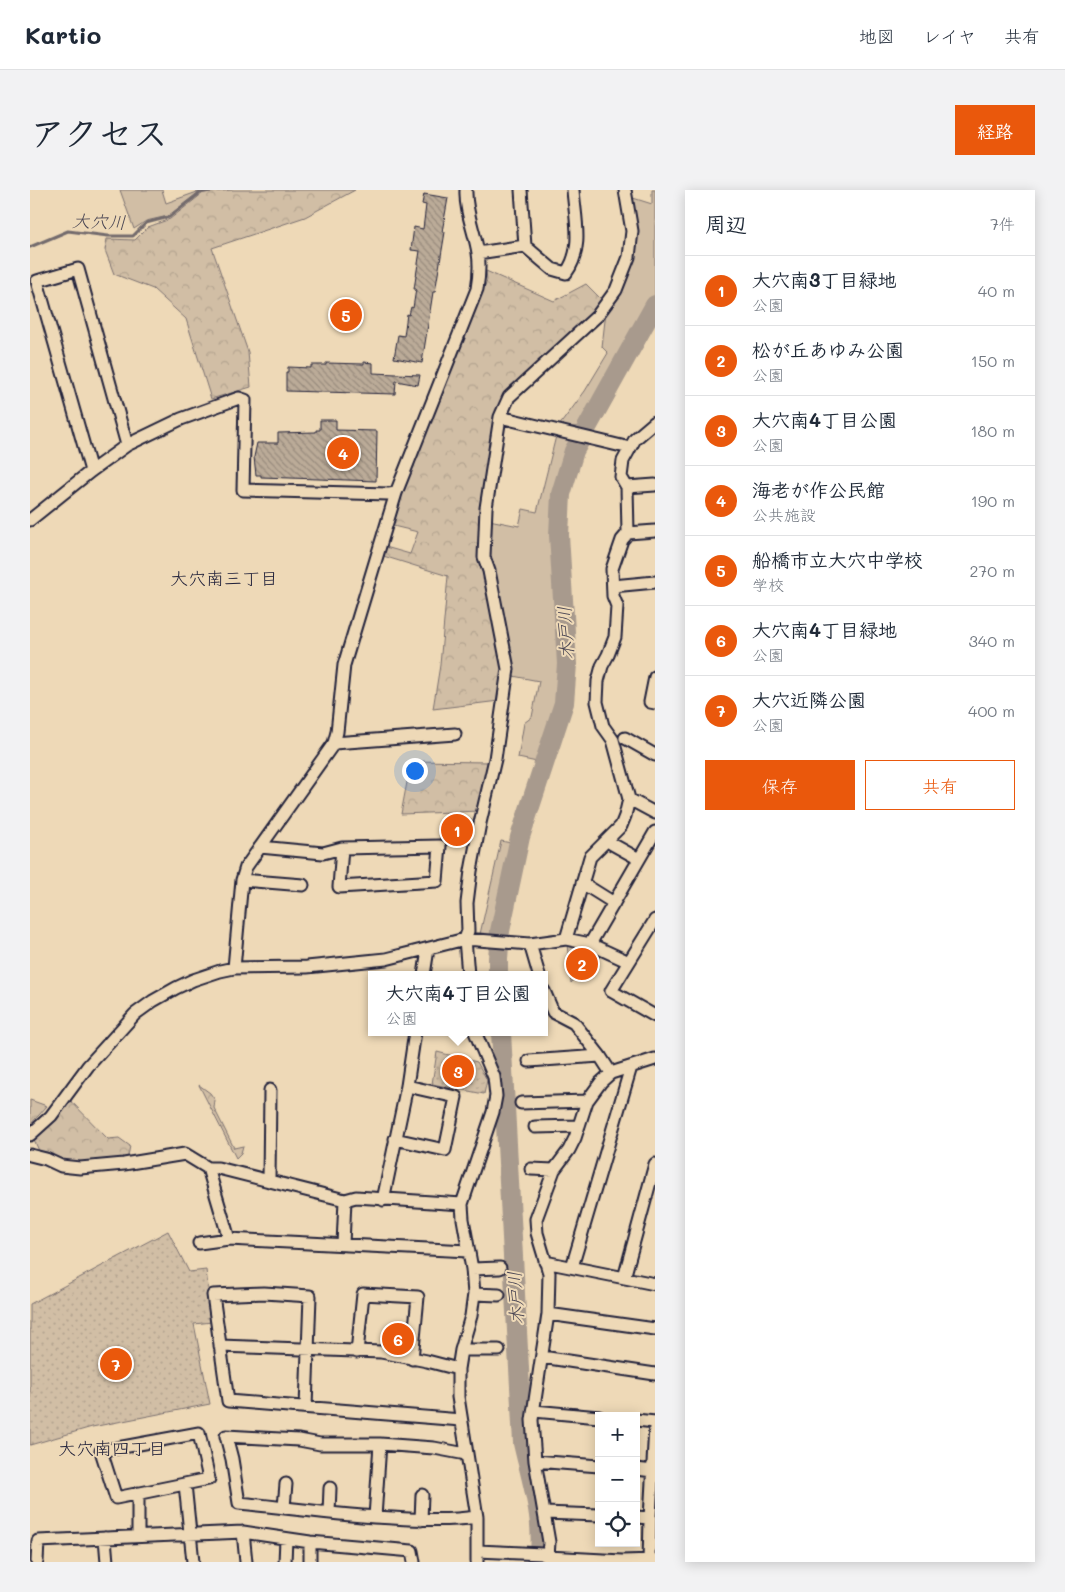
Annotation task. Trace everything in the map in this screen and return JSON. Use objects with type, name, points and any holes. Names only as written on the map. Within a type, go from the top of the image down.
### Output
[{"type":"street","points":[[234,968],[242,880],[246,868],[334,743],[337,732],[344,664],[396,493],[477,289],[479,277],[478,253],[469,218],[466,190]]},
{"type":"street","points":[[521,190],[525,246],[552,269],[566,273],[577,250],[573,190]]},
{"type":"street","points":[[468,971],[465,939],[468,931],[467,903],[471,871],[495,759],[508,669],[489,572],[484,557],[486,508],[500,417],[509,397],[597,316],[616,290],[629,257],[632,231],[625,190]]},
{"type":"street","points":[[478,253],[525,246]]},
{"type":"street","points":[[91,471],[37,281],[78,269],[127,445]]},
{"type":"street","points":[[30,520],[127,445],[181,419],[239,398],[246,400],[243,490],[396,493]]},
{"type":"street","points":[[500,417],[621,445],[655,422]]},
{"type":"street","points":[[566,939],[590,857],[621,826],[629,799],[612,740],[603,726],[596,702],[602,666],[615,636],[618,606],[613,596],[612,569],[622,540],[628,533],[627,487],[621,477],[623,461],[621,445]]},
{"type":"street","points":[[627,487],[655,484]]},
{"type":"street","points":[[628,533],[655,531]]},
{"type":"street","points":[[613,586],[655,582]]},
{"type":"street","points":[[655,677],[650,702],[655,703]]},
{"type":"street","points":[[334,743],[455,734]]},
{"type":"street","points":[[625,738],[655,756]]},
{"type":"street","points":[[629,799],[655,813]]},
{"type":"street","points":[[590,944],[655,832]]},
{"type":"street","points":[[612,844],[639,859]]},
{"type":"street","points":[[260,847],[323,853],[342,848],[440,846],[437,881],[339,887],[342,848]]},
{"type":"street","points":[[242,880],[303,885]]},
{"type":"street","points":[[582,883],[614,903]]},
{"type":"street","points":[[654,924],[611,992],[654,1014]]},
{"type":"street","points":[[30,1135],[51,1116],[88,1066],[135,1014],[153,1001],[193,980],[234,968],[306,967],[386,959],[465,939],[530,944],[566,939],[590,944],[629,962]]},
{"type":"street","points":[[530,944],[538,971]]},
{"type":"street","points":[[425,971],[428,949]]},
{"type":"street","points":[[548,1000],[553,1012],[574,1024],[611,1073]]},
{"type":"street","points":[[383,1200],[407,1086],[414,1036]]},
{"type":"street","points":[[477,1036],[494,1077],[496,1096],[493,1112],[462,1204],[474,1294],[471,1316],[461,1350],[458,1369],[458,1397],[477,1517],[478,1557],[542,1555],[622,1561],[651,1561],[650,1518],[655,1424],[640,1421]]},
{"type":"street","points":[[529,1061],[600,1056]]},
{"type":"street","points":[[542,1555],[549,1542],[535,1461],[532,1420],[548,1314],[549,1273],[537,1233],[536,1219],[554,1170],[569,1150],[587,1101],[601,1082],[611,1073],[655,1059]]},
{"type":"street","points":[[572,1267],[631,1067]]},
{"type":"street","points":[[395,1139],[445,1150],[456,1097],[407,1086]]},
{"type":"street","points":[[269,1181],[270,1090]]},
{"type":"street","points":[[521,1104],[587,1101]]},
{"type":"street","points":[[535,1127],[579,1126]]},
{"type":"street","points":[[30,1155],[46,1159],[60,1166],[80,1168],[124,1164],[185,1154],[208,1168],[218,1168],[345,1200],[356,1197],[462,1204]]},
{"type":"street","points":[[624,1278],[655,1164]]},
{"type":"street","points":[[208,1168],[229,1239]]},
{"type":"street","points":[[531,1169],[554,1170]]},
{"type":"street","points":[[343,1244],[345,1200]]},
{"type":"street","points":[[199,1243],[229,1239],[468,1251]]},
{"type":"street","points":[[545,1262],[655,1284]]},
{"type":"street","points":[[472,1269],[500,1268]]},
{"type":"street","points":[[306,1407],[310,1296],[264,1293],[213,1295],[228,1401],[462,1420]]},
{"type":"street","points":[[356,1352],[363,1294],[418,1297],[412,1359]]},
{"type":"street","points":[[474,1294],[499,1294]]},
{"type":"street","points":[[548,1314],[655,1329]]},
{"type":"street","points":[[220,1346],[380,1352],[458,1369]]},
{"type":"street","points":[[461,1350],[499,1350]]},
{"type":"street","points":[[542,1357],[655,1374]]},
{"type":"street","points":[[534,1411],[595,1417]]},
{"type":"street","points":[[199,1433],[209,1479],[138,1493],[116,1498],[101,1451],[199,1433]]},
{"type":"street","points":[[466,1454],[434,1448],[380,1444],[320,1444],[299,1440],[226,1436],[240,1503],[375,1518],[454,1521],[477,1517]]},
{"type":"street","points":[[375,1518],[380,1444]]},
{"type":"street","points":[[535,1461],[595,1466]]},
{"type":"street","points":[[640,1469],[653,1471]]},
{"type":"street","points":[[185,1484],[193,1562]]},
{"type":"street","points":[[284,1507],[286,1484]]},
{"type":"street","points":[[329,1513],[330,1488]]},
{"type":"street","points":[[138,1493],[138,1536]]},
{"type":"street","points":[[421,1520],[422,1495]]},
{"type":"street","points":[[544,1513],[595,1515]]},
{"type":"street","points":[[640,1517],[650,1518]]},
{"type":"street","points":[[244,1532],[246,1562]]},
{"type":"street","points":[[37,1562],[38,1541],[244,1532],[310,1542],[412,1551],[414,1562]]},
{"type":"street","points":[[105,1538],[106,1562]]},
{"type":"street","points":[[285,1562],[286,1539]]},
{"type":"street","points":[[310,1542],[310,1562]]},
{"type":"green space","points":[[120,190],[162,190],[166,203],[200,191],[168,216],[146,221],[134,229]]},
{"type":"green space","points":[[232,190],[355,190],[305,217],[212,248],[248,352],[251,387],[211,399],[186,319],[153,289],[114,274],[105,250],[107,239],[135,240],[148,227],[170,219],[203,193]]},
{"type":"green space","points":[[652,190],[655,190],[655,295],[579,427],[559,426],[585,391],[608,353],[602,347],[606,311],[635,228],[633,198],[652,204]]},
{"type":"green space","points":[[486,271],[554,301],[586,284],[601,299],[594,313],[507,394],[498,406],[482,507],[495,631],[502,667],[499,701],[433,709],[440,665],[448,576],[380,555],[382,546],[410,554],[418,532],[389,525],[401,488],[483,291],[487,280]]},
{"type":"green space","points":[[557,432],[573,440],[555,491],[556,583],[560,655],[557,704],[537,762],[518,758],[524,723],[532,717],[539,681],[513,676],[487,556],[489,520],[519,526],[523,509],[537,512]]},
{"type":"green space","points":[[411,761],[490,762],[480,811],[401,814]]},
{"type":"green space","points":[[475,820],[473,839],[440,840],[439,821]]},
{"type":"green space","points":[[501,841],[516,844],[495,935],[480,934]]},
{"type":"green space","points":[[567,944],[590,950],[600,956],[587,977],[581,973],[571,983]]},
{"type":"green space","points":[[437,1052],[477,1062],[487,1080],[484,1094],[432,1084]]},
{"type":"green space","points":[[199,1085],[210,1093],[215,1100],[214,1108],[234,1148],[243,1146],[241,1153],[236,1158]]},
{"type":"green space","points":[[66,1096],[108,1139],[119,1138],[130,1146],[127,1161],[80,1166],[59,1162],[40,1153],[32,1135]]},
{"type":"green space","points":[[30,1100],[47,1106],[30,1125]]},
{"type":"green space","points":[[168,1231],[189,1272],[206,1270],[212,1322],[194,1324],[210,1404],[92,1427],[30,1445],[30,1304]]},
{"type":"green space","points":[[388,1331],[409,1331],[408,1346],[403,1351],[386,1348]]},
{"type":"building","points":[[424,194],[448,198],[442,232],[445,232],[422,363],[394,358],[398,335],[404,336],[407,314],[409,315],[411,307],[413,308],[420,251],[411,250],[414,227],[423,229],[426,205],[422,204]]},
{"type":"building","points":[[364,362],[373,363],[373,373],[420,375],[418,385],[396,381],[395,394],[286,391],[286,372],[288,372],[288,367],[311,368],[311,365],[326,365],[326,363],[364,364]]},
{"type":"building","points":[[320,420],[336,420],[336,430],[377,431],[376,481],[261,477],[261,475],[256,475],[254,457],[257,443],[278,443],[278,433],[316,432],[316,430],[320,430]]},
{"type":"waterway","name":"大穴川","points":[[30,247],[68,231],[108,236],[133,236],[146,223],[169,217],[200,193],[214,190]]},
{"type":"waterway","name":"木戸川","points":[[498,971],[500,931],[520,837],[564,703],[567,664],[559,535],[561,494],[574,451],[655,305]]},
{"type":"waterway","name":"木戸川","points":[[501,1036],[523,1443],[534,1487],[541,1533],[538,1562]]},
{"type":"place","name":"船橋市立大穴中学校","points":[[346,315]]},
{"type":"place","name":"海老が作公民館","points":[[343,453]]},
{"type":"place","name":"大穴南3丁目緑地","points":[[457,830]]},
{"type":"place","name":"松が丘あゆみ公園","points":[[582,964]]},
{"type":"place","name":"大穴南4丁目公園","points":[[458,1071]]},
{"type":"place","name":"大穴南4丁目緑地","points":[[398,1339]]},
{"type":"place","name":"大穴近隣公園","points":[[116,1364]]},
{"type":"district","name":"大穴南三丁目","points":[[224,578]]},
{"type":"district","name":"大穴南四丁目","points":[[112,1448]]}]
